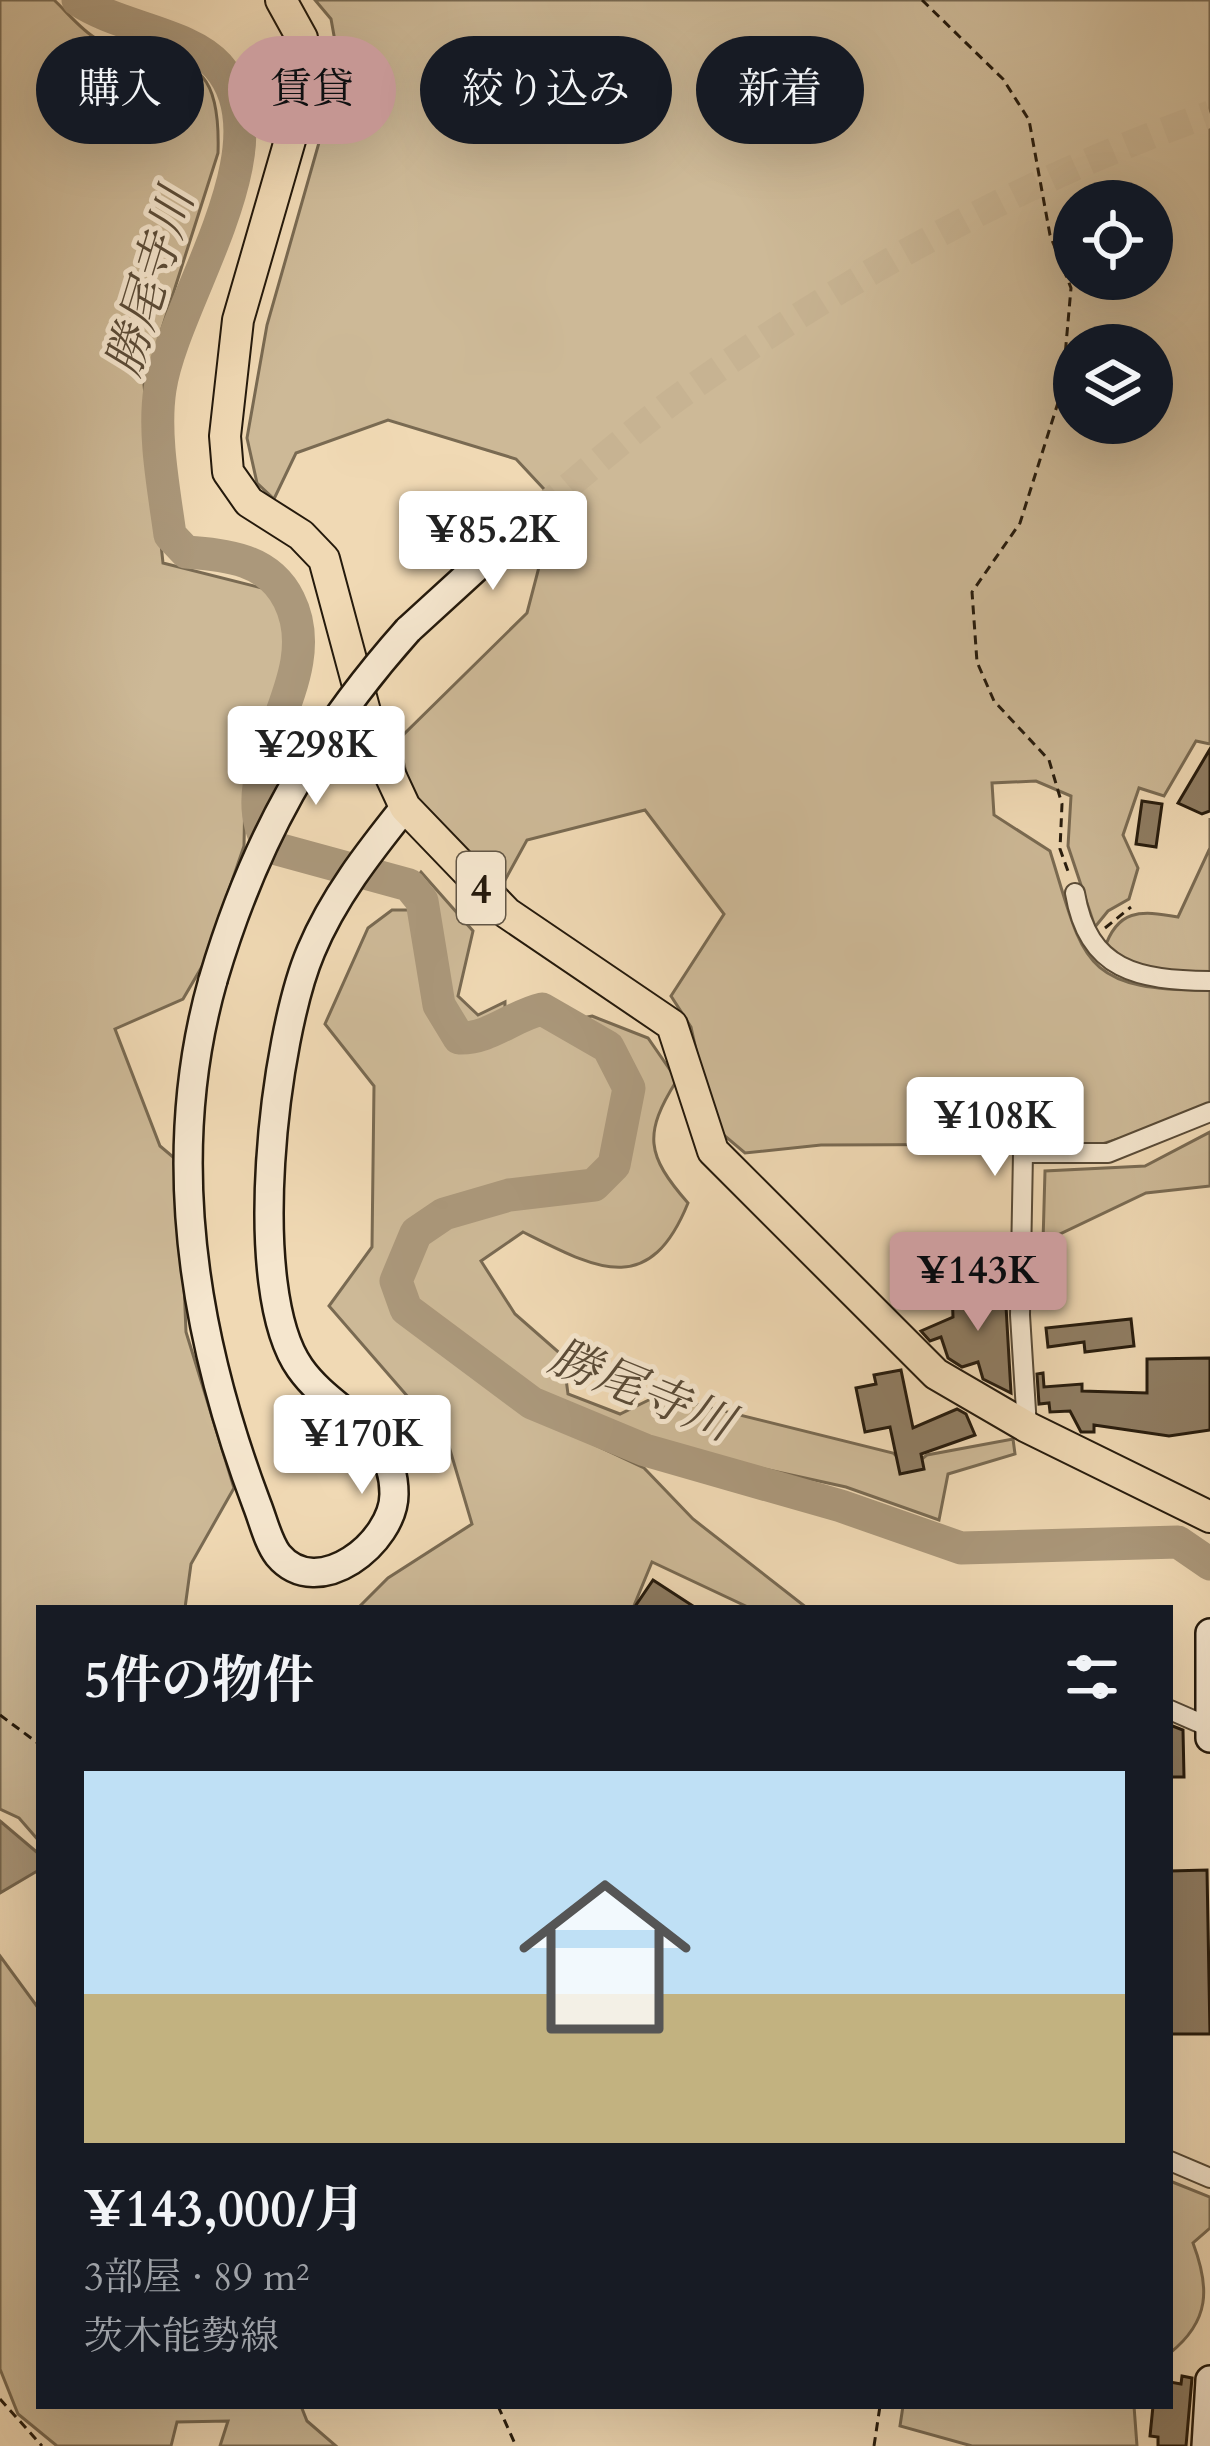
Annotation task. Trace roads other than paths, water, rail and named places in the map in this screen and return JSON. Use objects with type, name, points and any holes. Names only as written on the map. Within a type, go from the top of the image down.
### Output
[{"type":"main road","name":"4","points":[[281,0],[302,38],[308,78],[238,320],[225,436],[228,472],[249,502],[301,535],[324,559],[397,818],[507,913],[672,1025],[713,1151],[731,1175],[936,1374],[1027,1427],[1210,1517]]},
{"type":"street","points":[[397,818],[348,881],[296,993],[285,1040],[269,1285],[280,1330],[299,1368],[382,1443],[394,1496],[388,1525],[349,1563],[320,1571],[298,1569],[278,1555],[236,1450],[194,1286],[187,1120],[196,1040],[264,838],[309,755],[350,696],[408,630],[537,512]]},
{"type":"street","points":[[1075,893],[1081,926],[1096,952],[1141,975],[1210,980]]},
{"type":"street","points":[[1027,1427],[1020,1315],[1023,1153],[1108,1153],[1210,1112]]},
{"type":"street","points":[[1210,1634],[1210,1738]]},
{"type":"street","points":[[1173,1711],[1209,1727]]},
{"type":"street","points":[[1173,2162],[1210,2178]]},
{"type":"street","points":[[1206,2446],[1210,2380]]},
{"type":"waterway","name":"勝尾寺川","points":[[78,0],[205,55],[218,66],[236,99],[240,137],[233,180],[169,353],[158,406],[159,443],[170,535],[186,552],[231,558],[270,576],[289,600],[298,631],[297,662],[259,787],[259,817],[270,847],[409,885],[422,901],[439,1005],[459,1038],[481,1035],[542,1009],[608,1047],[629,1088],[614,1165],[594,1185],[509,1195],[444,1214],[416,1233],[396,1281],[406,1309],[532,1403],[645,1450],[841,1506],[961,1548],[1178,1542],[1210,1564]]},
{"type":"tunnel","points":[[537,512],[687,391],[874,271],[1073,168],[1210,114]]}]
